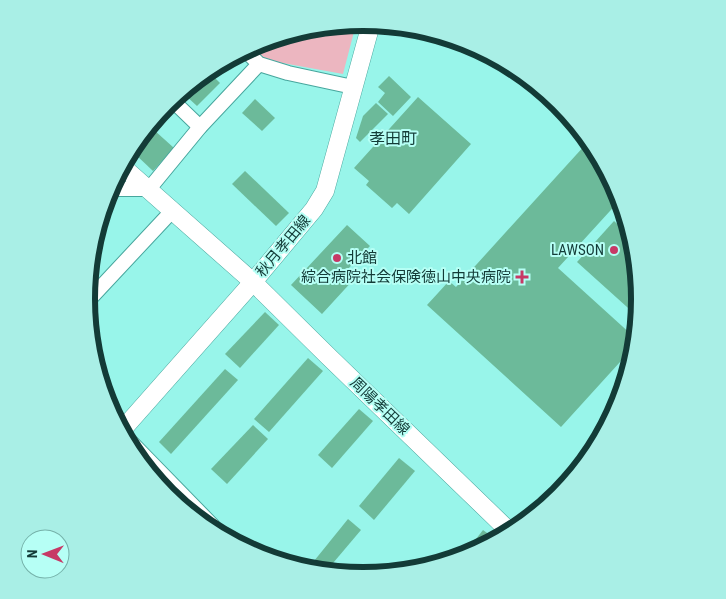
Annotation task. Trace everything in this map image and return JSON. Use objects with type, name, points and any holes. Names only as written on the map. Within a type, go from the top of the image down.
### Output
[{"type":"street","name":"秋月孝田線","points":[[126,425],[253,282],[314,209],[324,191],[369,31]]},
{"type":"street","points":[[251,56],[259,64],[288,73],[353,87]]},
{"type":"street","points":[[118,189],[149,189],[200,127],[259,64]]},
{"type":"street","points":[[178,106],[200,127]]},
{"type":"street","name":"周陽孝田線","points":[[128,171],[253,282],[505,527]]},
{"type":"street","points":[[95,292],[173,210]]},
{"type":"street","points":[[146,458],[194,507]]},
{"type":"shaded area","points":[[354,31],[343,74],[262,58],[258,53],[294,40],[311,36]]},
{"type":"building","points":[[213,76],[220,83],[197,106],[187,97]]},
{"type":"building","points":[[389,76],[411,97],[393,116],[378,102],[385,93],[378,87]]},
{"type":"building","points":[[418,97],[471,144],[409,214],[397,203],[392,208],[366,185],[369,181],[354,168]]},
{"type":"building","points":[[255,99],[275,118],[262,131],[242,113]]},
{"type":"building","points":[[376,103],[388,114],[360,142],[356,138],[363,116]]},
{"type":"building","points":[[155,131],[174,148],[153,171],[137,156]]},
{"type":"building","points":[[584,147],[604,181],[614,206],[558,268],[629,333],[625,357],[561,427],[427,305],[449,281],[456,287]]},
{"type":"building","points":[[245,171],[289,213],[276,226],[232,184]]},
{"type":"building","points":[[614,221],[621,228],[626,247],[631,282],[631,311],[577,262]]},
{"type":"building","name":"北館","points":[[347,225],[370,246],[347,270],[355,278],[322,314],[291,285]]},
{"type":"building","points":[[265,312],[279,325],[240,368],[225,354]]},
{"type":"building","points":[[308,358],[323,371],[269,432],[254,419]]},
{"type":"building","points":[[225,369],[238,380],[171,454],[159,442]]},
{"type":"building","points":[[359,409],[373,421],[332,468],[318,455]]},
{"type":"building","points":[[253,425],[268,439],[227,484],[211,469]]},
{"type":"building","points":[[399,458],[415,471],[374,520],[359,506]]},
{"type":"building","points":[[348,519],[361,530],[331,565],[312,563]]},
{"type":"building","points":[[483,530],[491,535],[482,540],[472,544]]},
{"type":"place","name":"LAWSON","points":[[614,250]]},
{"type":"place","name":"北館","points":[[337,258]]},
{"type":"place","name":"綜合病院社会保険徳山中央病院","points":[[522,277]]},
{"type":"district","name":"孝田町","points":[[393,138]]}]
